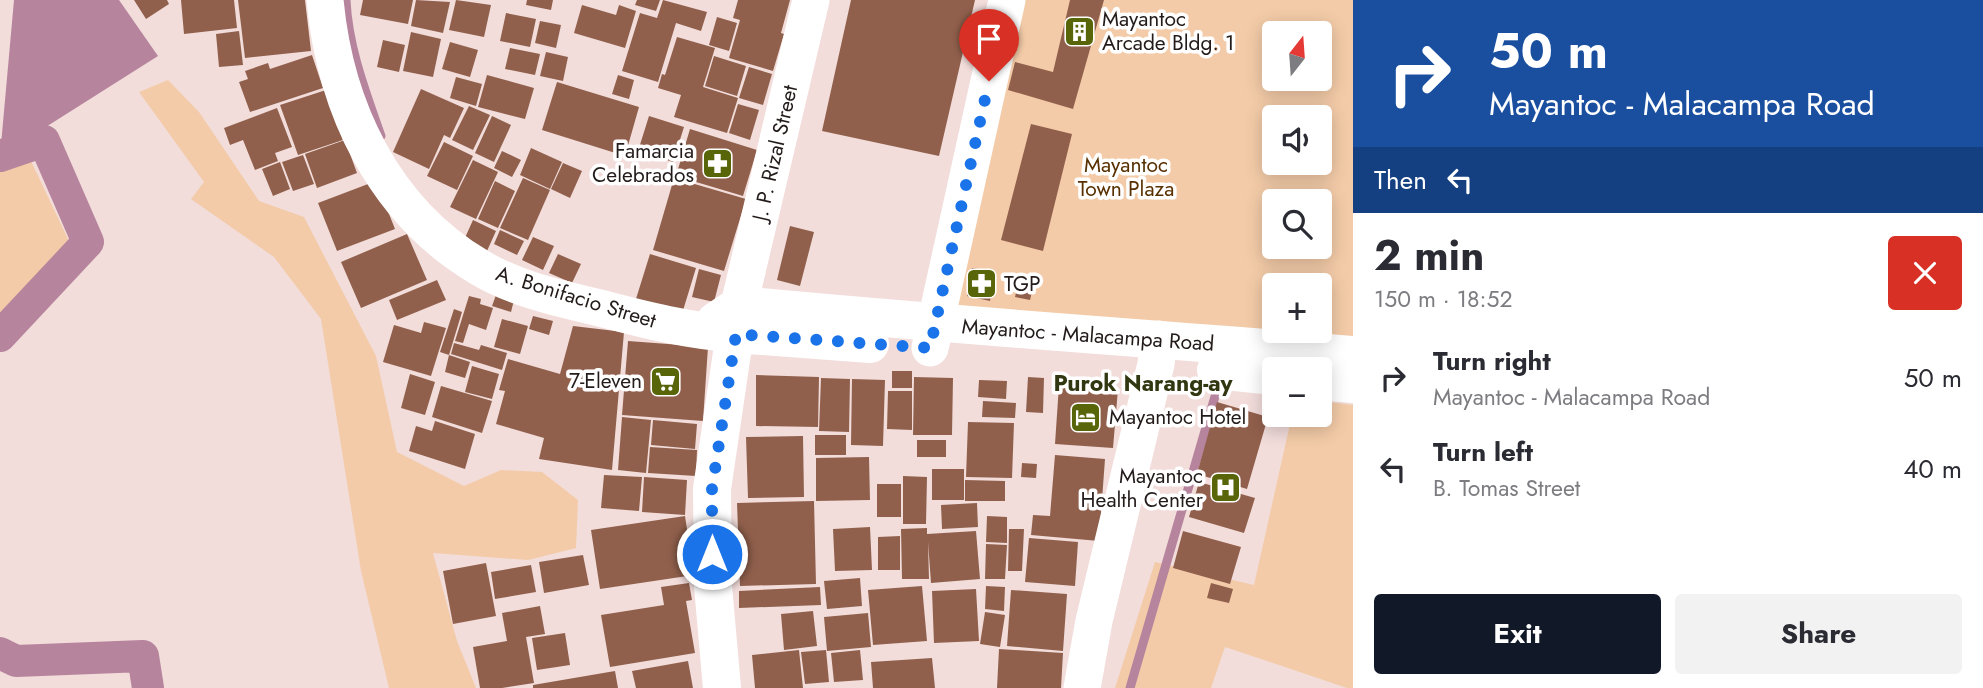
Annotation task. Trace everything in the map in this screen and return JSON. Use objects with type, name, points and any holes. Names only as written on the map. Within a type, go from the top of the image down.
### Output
[{"type":"main road","name":"Mayantoc - Malacampa Road","points":[[725,324],[1158,351],[1353,355]]},
{"type":"main road","points":[[722,688],[713,596],[712,498],[725,324]]},
{"type":"main road","name":"Mayantoc - Malacampa Road","points":[[1158,351],[1262,373]]},
{"type":"main road","points":[[1332,381],[1353,384]]},
{"type":"street","name":"A. Bonifacio Street","points":[[325,0],[327,28],[337,72],[365,146],[405,206],[427,228],[479,267],[508,281],[574,302],[725,324]]},
{"type":"street","name":"J. P. Rizal Street","points":[[725,324],[811,0]]},
{"type":"street","points":[[932,336],[1007,0]]},
{"type":"street","points":[[1082,688],[1094,621],[1158,351]]},
{"type":"green space","name":"Mayantoc Town Plaza","points":[[1014,0],[1353,0],[1353,340],[1332,339],[1332,273],[1262,273],[1262,335],[943,317]]},
{"type":"green space","points":[[168,80],[199,112],[259,201],[304,217],[376,356],[397,452],[464,486],[501,470],[542,472],[578,500],[576,548],[528,560],[433,553],[457,641],[476,688],[389,688],[361,571],[321,319],[274,257],[191,199],[204,182],[139,92]]},
{"type":"green space","points":[[31,161],[69,241],[0,314],[0,169]]},
{"type":"green space","points":[[1332,402],[1353,405],[1353,688],[1225,647],[1211,688],[1115,688],[1155,562],[1254,585],[1289,427],[1332,427]]},
{"type":"shaded area","points":[[14,0],[119,0],[158,56],[0,156]]},
{"type":"building","points":[[134,0],[167,0],[169,4],[146,19]]},
{"type":"building","points":[[181,0],[234,0],[237,28],[184,34]]},
{"type":"building","points":[[238,0],[305,0],[311,51],[245,58]]},
{"type":"building","points":[[363,0],[413,0],[408,24],[360,15]]},
{"type":"building","points":[[416,0],[450,2],[443,33],[411,26]]},
{"type":"building","points":[[456,0],[491,5],[484,37],[449,30]]},
{"type":"building","points":[[527,0],[553,0],[551,10],[526,5]]},
{"type":"building","points":[[637,0],[660,0],[656,11],[635,5]]},
{"type":"building","points":[[663,0],[707,12],[701,31],[676,23],[658,82],[622,71],[640,13],[657,18]]},
{"type":"building","points":[[738,0],[790,0],[773,71],[729,58],[740,20],[733,18]]},
{"type":"building","points":[[851,0],[975,0],[939,156],[822,131]]},
{"type":"building","name":"Mayantoc Arcade Bldg. 1","points":[[1070,0],[1104,0],[1073,109],[1008,90],[1015,62],[1053,72]]},
{"type":"building","points":[[582,5],[616,15],[619,5],[636,11],[625,48],[574,33]]},
{"type":"building","points":[[506,13],[536,19],[530,47],[500,41]]},
{"type":"building","points":[[717,17],[737,23],[729,51],[709,45]]},
{"type":"building","points":[[540,21],[561,25],[556,48],[535,43]]},
{"type":"building","points":[[239,31],[243,65],[219,67],[216,34]]},
{"type":"building","points":[[411,32],[441,39],[433,77],[403,71]]},
{"type":"building","points":[[677,37],[715,48],[703,87],[738,98],[727,133],[674,117],[681,95],[658,88]]},
{"type":"building","points":[[383,40],[405,45],[399,72],[377,67]]},
{"type":"building","points":[[450,42],[478,50],[470,77],[442,69]]},
{"type":"building","points":[[510,48],[540,54],[535,75],[505,69]]},
{"type":"building","points":[[546,52],[568,57],[563,81],[540,76]]},
{"type":"building","points":[[312,55],[323,88],[250,112],[239,82],[248,79],[245,71],[268,63],[270,69]]},
{"type":"building","points":[[714,56],[746,66],[737,96],[705,86]]},
{"type":"building","points":[[749,67],[772,74],[763,105],[739,98]]},
{"type":"building","points":[[487,75],[534,88],[525,119],[478,107]]},
{"type":"building","points":[[618,75],[634,80],[629,99],[612,94]]},
{"type":"building","points":[[456,77],[482,84],[476,106],[450,98]]},
{"type":"building","points":[[557,82],[639,107],[625,156],[542,130]]},
{"type":"building","points":[[421,89],[464,108],[450,138],[444,135],[429,169],[393,152]]},
{"type":"building","points":[[326,90],[343,140],[298,155],[280,105]]},
{"type":"building","points":[[738,104],[759,110],[750,140],[729,133]]},
{"type":"building","points":[[469,106],[490,115],[473,150],[452,140]]},
{"type":"building","points":[[277,108],[292,147],[275,153],[278,161],[255,170],[243,140],[230,145],[224,128]]},
{"type":"building","points":[[492,116],[511,125],[494,162],[475,153]]},
{"type":"building","points":[[649,116],[684,127],[673,162],[638,151]]},
{"type":"building","points":[[1031,124],[1072,134],[1043,251],[1001,240]]},
{"type":"building","name":"Famarcia Celebrados","points":[[690,129],[757,150],[743,196],[676,176]]},
{"type":"building","points":[[345,140],[357,173],[317,188],[305,154]]},
{"type":"building","points":[[444,142],[473,156],[457,190],[427,176]]},
{"type":"building","points":[[531,148],[562,162],[550,189],[520,175]]},
{"type":"building","points":[[502,151],[521,160],[512,177],[494,168]]},
{"type":"building","points":[[303,155],[314,184],[293,191],[282,162]]},
{"type":"building","points":[[473,160],[498,172],[476,219],[450,207]]},
{"type":"building","points":[[280,162],[290,189],[273,196],[262,169]]},
{"type":"building","points":[[563,163],[582,171],[570,198],[551,189]]},
{"type":"building","points":[[523,178],[550,190],[528,240],[500,228]]},
{"type":"building","points":[[674,178],[746,199],[724,271],[653,250]]},
{"type":"building","points":[[376,181],[395,229],[337,251],[318,203]]},
{"type":"building","points":[[495,181],[515,191],[498,228],[478,219]]},
{"type":"building","points":[[473,220],[496,231],[487,251],[464,240]]},
{"type":"building","points":[[790,226],[814,232],[800,286],[777,280]]},
{"type":"building","points":[[500,230],[524,241],[517,255],[494,244]]},
{"type":"building","points":[[407,234],[427,280],[361,308],[341,262]]},
{"type":"building","points":[[533,237],[554,246],[543,270],[522,260]]},
{"type":"building","points":[[558,254],[581,264],[572,283],[549,273]]},
{"type":"building","points":[[650,254],[696,268],[681,317],[635,302]]},
{"type":"building","name":"TGP","points":[[972,268],[995,272],[990,301],[967,296]]},
{"type":"building","points":[[699,269],[721,275],[714,302],[692,297]]},
{"type":"building","points":[[437,280],[446,300],[397,320],[389,300]]},
{"type":"building","points":[[1019,280],[1034,283],[1030,300],[1015,297]]},
{"type":"building","points":[[496,295],[514,300],[511,312],[492,306]]},
{"type":"building","points":[[469,296],[481,299],[480,304],[493,308],[486,330],[469,324],[463,343],[455,341]]},
{"type":"building","points":[[454,309],[462,312],[449,355],[440,352]]},
{"type":"building","points":[[533,316],[553,321],[549,335],[529,329]]},
{"type":"building","points":[[502,319],[528,326],[520,354],[494,347]]},
{"type":"building","points":[[424,322],[446,328],[431,376],[383,362],[394,325],[421,333]]},
{"type":"building","points":[[573,326],[624,332],[612,470],[539,459],[544,438],[496,424],[505,391],[499,390],[508,359],[560,374]]},
{"type":"building","name":"7-Eleven","points":[[628,341],[708,347],[703,421],[622,415]]},
{"type":"building","points":[[454,343],[479,350],[481,345],[507,353],[502,370],[451,354]]},
{"type":"building","points":[[449,355],[470,362],[465,378],[445,372]]},
{"type":"building","points":[[472,366],[499,374],[492,399],[465,392]]},
{"type":"building","points":[[892,371],[912,371],[912,388],[892,388]]},
{"type":"building","points":[[410,374],[435,382],[425,415],[401,408]]},
{"type":"building","points":[[756,375],[819,377],[818,427],[756,426]]},
{"type":"building","points":[[914,377],[953,378],[952,435],[913,435]]},
{"type":"building","points":[[1028,377],[1044,378],[1043,413],[1026,412]]},
{"type":"building","points":[[821,378],[850,379],[849,432],[819,431]]},
{"type":"building","points":[[852,379],[885,380],[883,446],[851,445]]},
{"type":"building","points":[[979,380],[1007,381],[1006,399],[978,397]]},
{"type":"building","name":"Mayantoc Hotel","points":[[1059,385],[1118,389],[1113,448],[1055,444]]},
{"type":"building","points":[[441,386],[492,401],[482,433],[432,417]]},
{"type":"building","points":[[888,391],[912,391],[912,430],[887,429]]},
{"type":"building","points":[[983,401],[1016,403],[1015,418],[982,417]]},
{"type":"building","points":[[1217,402],[1262,415],[1262,427],[1265,427],[1247,489],[1197,474]]},
{"type":"building","points":[[622,417],[651,420],[646,473],[618,470]]},
{"type":"building","points":[[653,420],[697,424],[695,449],[651,445]]},
{"type":"building","points":[[435,421],[475,434],[465,469],[409,451],[416,426],[432,431]]},
{"type":"building","points":[[968,422],[1014,423],[1012,478],[966,477]]},
{"type":"building","points":[[815,435],[846,435],[846,455],[815,455]]},
{"type":"building","points":[[803,436],[804,497],[748,498],[746,437]]},
{"type":"building","points":[[917,440],[946,440],[946,457],[917,457]]},
{"type":"building","points":[[650,447],[697,450],[696,476],[648,473]]},
{"type":"building","points":[[1055,455],[1105,459],[1099,541],[1031,535],[1033,515],[1050,516]]},
{"type":"building","points":[[869,457],[870,500],[816,501],[816,458]]},
{"type":"building","points":[[1022,463],[1037,464],[1036,478],[1021,477]]},
{"type":"building","points":[[932,469],[964,469],[964,500],[932,500]]},
{"type":"building","points":[[604,475],[642,477],[639,511],[601,508]]},
{"type":"building","points":[[903,476],[927,477],[926,524],[903,524]]},
{"type":"building","points":[[644,477],[687,480],[685,515],[642,512]]},
{"type":"building","points":[[965,480],[1005,481],[1005,501],[965,501]]},
{"type":"building","points":[[1199,482],[1255,498],[1244,533],[1189,517]]},
{"type":"building","points":[[877,484],[901,484],[901,517],[877,517]]},
{"type":"building","points":[[814,501],[816,584],[740,586],[737,503]]},
{"type":"building","points":[[977,503],[978,527],[942,529],[941,505]]},
{"type":"building","points":[[685,516],[694,575],[600,589],[591,530]]},
{"type":"building","points":[[987,516],[1007,517],[1007,543],[986,542]]},
{"type":"building","points":[[870,527],[872,570],[835,571],[833,529]]},
{"type":"building","points":[[927,528],[927,534],[976,531],[980,579],[931,583],[928,542],[929,579],[902,579],[901,529]]},
{"type":"building","points":[[1009,529],[1024,529],[1022,571],[1008,571]]},
{"type":"building","points":[[1183,531],[1241,547],[1230,584],[1173,568]]},
{"type":"building","points":[[900,536],[900,570],[878,570],[878,537]]},
{"type":"building","points":[[1029,538],[1078,542],[1075,586],[1025,582]]},
{"type":"building","points":[[986,544],[1007,545],[1005,579],[985,579]]},
{"type":"building","points":[[583,555],[589,585],[544,593],[539,562]]},
{"type":"building","points":[[486,563],[496,616],[453,624],[443,571]]},
{"type":"building","points":[[531,565],[536,592],[495,599],[491,572]]},
{"type":"building","points":[[860,578],[862,606],[827,609],[824,581]]},
{"type":"building","points":[[689,583],[692,600],[686,601],[695,653],[610,667],[601,615],[664,605],[661,587]]},
{"type":"building","points":[[1211,583],[1233,589],[1229,603],[1207,598]]},
{"type":"building","points":[[922,586],[927,641],[873,645],[868,590]]},
{"type":"building","points":[[986,586],[1005,587],[1004,611],[985,609]]},
{"type":"building","points":[[820,587],[821,605],[739,608],[739,591]]},
{"type":"building","points":[[976,589],[979,641],[934,643],[932,591]]},
{"type":"building","points":[[1011,590],[1067,594],[1063,651],[1007,646]]},
{"type":"building","points":[[540,606],[545,634],[526,637],[534,683],[480,688],[473,647],[507,641],[502,613]]},
{"type":"building","points":[[813,611],[817,646],[784,650],[781,614]]},
{"type":"building","points":[[985,612],[1005,615],[1000,647],[980,644]]},
{"type":"building","points":[[868,613],[871,647],[827,651],[824,617]]},
{"type":"building","points":[[565,633],[570,665],[537,670],[532,638]]},
{"type":"building","points":[[999,649],[1063,653],[1061,688],[997,688]]},
{"type":"building","points":[[799,650],[803,688],[755,688],[752,655]]},
{"type":"building","points":[[826,650],[829,682],[805,684],[801,652]]},
{"type":"building","points":[[860,650],[863,680],[834,682],[831,653]]},
{"type":"building","points":[[932,658],[935,688],[873,688],[871,662]]},
{"type":"building","points":[[688,661],[693,688],[636,688],[632,671]]},
{"type":"building","points":[[615,671],[618,688],[533,688],[533,685]]},
{"type":"waterway","points":[[346,0],[354,52],[381,136]]},
{"type":"waterway","points":[[0,156],[44,141],[88,242],[0,336]]},
{"type":"waterway","points":[[1130,688],[1216,393]]},
{"type":"waterway","points":[[0,653],[16,661],[143,656],[148,688]]},
{"type":"place","name":"Mayantoc Arcade Bldg. 1","points":[[1079,31]]},
{"type":"place","name":"Famarcia Celebrados","points":[[717,163]]},
{"type":"place","name":"TGP","points":[[981,284]]},
{"type":"place","name":"7-Eleven","points":[[665,381]]},
{"type":"place","name":"Mayantoc Hotel","points":[[1086,417]]},
{"type":"place","name":"Mayantoc Health Center","points":[[1226,488]]},
{"type":"district","name":"Purok Narang-ay","points":[[1143,383]]},
{"type":"route","points":[[712,554],[712,489],[736,334],[930,348],[989,81]]}]
